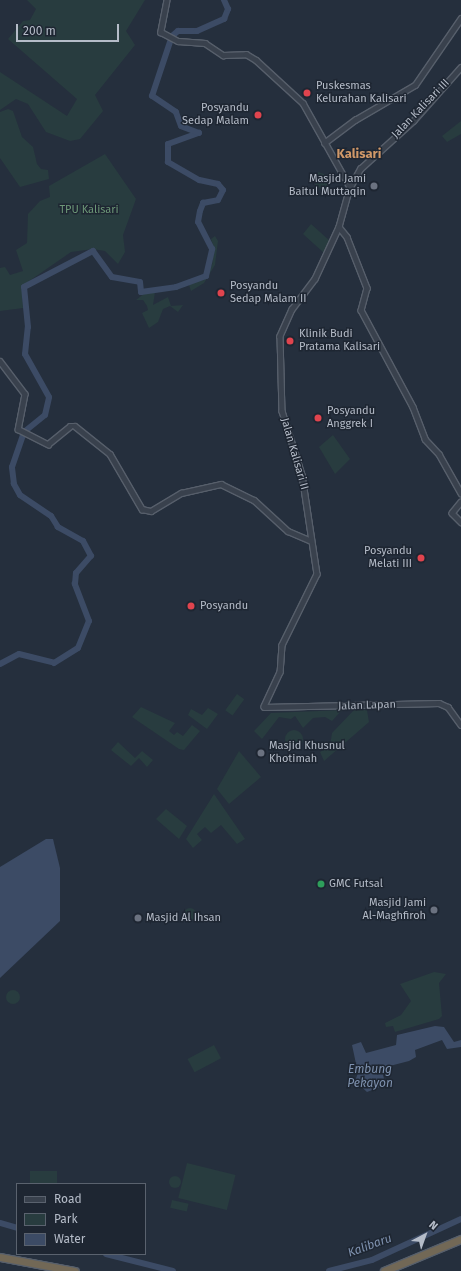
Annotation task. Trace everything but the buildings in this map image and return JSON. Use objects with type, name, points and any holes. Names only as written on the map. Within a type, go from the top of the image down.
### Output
[{"type":"highway","points":[[384,1271],[461,1239]]},
{"type":"highway","points":[[393,1271],[461,1243]]},
{"type":"highway","points":[[0,1257],[57,1270]]},
{"type":"highway","points":[[0,1261],[57,1270],[75,1271]]},
{"type":"street","points":[[167,0],[160,27],[168,37],[173,39],[204,42],[223,55],[244,54],[254,59],[303,103],[324,143],[350,187]]},
{"type":"street","points":[[324,143],[355,120],[413,87],[461,18]]},
{"type":"street","name":"Jalan Kalisari III","points":[[338,227],[350,187],[362,167],[413,121],[461,67]]},
{"type":"street","points":[[338,227],[347,237],[367,288],[361,310],[414,407],[425,439],[439,454],[461,493]]},
{"type":"street","name":"Jalan Kalisari II","points":[[264,707],[280,672],[282,645],[317,574],[302,475],[282,411],[279,343],[288,316],[314,280],[338,227]]},
{"type":"street","points":[[0,361],[25,394],[22,431],[49,443],[72,426],[103,446],[137,504],[145,510],[154,510],[188,490],[218,483],[249,497],[288,531],[311,541]]},
{"type":"street","points":[[461,502],[452,513],[461,522]]},
{"type":"street","name":"Jalan Lapan","points":[[264,707],[439,703],[448,707],[461,725]]},
{"type":"green space","points":[[27,0],[145,0],[126,31],[135,45],[95,95],[103,111],[80,139],[70,141],[46,132],[28,104],[16,99],[0,110],[0,72],[67,116],[77,99],[8,39],[23,21],[30,20],[36,9]]},
{"type":"green space","points":[[8,109],[13,111],[22,137],[33,147],[37,164],[41,169],[48,170],[49,179],[20,187],[0,158],[0,112]]},
{"type":"green space","points":[[461,121],[461,134],[447,142],[442,136]]},
{"type":"green space","name":"TPU Kalisari","points":[[105,154],[136,199],[123,235],[125,252],[118,264],[105,251],[93,249],[71,252],[22,286],[23,308],[0,311],[0,268],[5,267],[10,275],[23,271],[16,250],[27,243],[28,214],[40,201],[50,197],[49,186]]},
{"type":"green space","points":[[318,172],[324,174],[331,194],[315,185]]},
{"type":"green space","points":[[311,224],[330,241],[324,253],[303,234]]},
{"type":"green space","points":[[215,236],[218,241],[215,265],[204,283],[191,291],[188,282],[204,280],[212,265],[214,248],[211,239]]},
{"type":"green space","points":[[155,292],[153,305],[168,297],[171,306],[183,305],[178,312],[170,306],[163,309],[158,322],[149,328],[142,313],[148,310],[147,306],[143,300],[136,300],[145,293]]},
{"type":"green space","points":[[333,435],[350,459],[335,474],[319,447]]},
{"type":"green space","points":[[237,694],[244,699],[233,715],[225,710]]},
{"type":"green space","points":[[141,707],[175,723],[169,731],[174,735],[177,732],[183,736],[192,725],[200,731],[184,750],[179,749],[132,717]]},
{"type":"green space","points":[[208,708],[218,714],[207,729],[188,715],[191,709],[202,715]]},
{"type":"green space","points":[[342,710],[332,721],[325,717],[313,718],[303,728],[295,716],[291,719],[279,717],[262,739],[254,731],[271,713]]},
{"type":"green space","points":[[354,710],[367,710],[369,722],[324,761],[320,752],[330,746],[332,733]]},
{"type":"green space","points":[[294,730],[300,733],[303,739],[300,745],[294,748],[288,745],[285,739],[288,733]]},
{"type":"green space","points":[[118,742],[135,758],[142,751],[153,760],[147,767],[139,758],[131,766],[111,750]]},
{"type":"green space","points":[[239,751],[261,777],[229,804],[217,789]]},
{"type":"green space","points":[[214,794],[245,839],[237,844],[221,825],[211,833],[205,827],[197,834],[202,840],[193,848],[186,839]]},
{"type":"green space","points":[[166,809],[187,826],[179,839],[156,819]]},
{"type":"green space","points":[[188,908],[192,908],[196,914],[192,920],[188,920],[184,916],[184,912]]},
{"type":"green space","points":[[434,972],[446,974],[439,983],[442,1016],[439,1019],[395,1032],[393,1026],[386,1027],[385,1023],[401,1015],[411,1001],[400,984]]},
{"type":"green space","points":[[10,990],[16,990],[20,994],[20,1000],[16,1004],[10,1004],[6,1000],[6,994]]},
{"type":"green space","points":[[214,1045],[221,1058],[195,1072],[188,1059]]},
{"type":"green space","points":[[187,1163],[236,1175],[227,1210],[178,1198]]},
{"type":"green space","points":[[30,1171],[57,1171],[57,1183],[30,1183]]},
{"type":"green space","points":[[173,1176],[177,1176],[181,1182],[177,1188],[173,1188],[169,1184],[169,1180]]},
{"type":"green space","points":[[172,1200],[189,1204],[187,1212],[170,1208]]},
{"type":"water","points":[[46,839],[53,839],[60,868],[60,921],[0,978],[0,867]]},
{"type":"water","name":"Embung Pekayon","points":[[435,1026],[444,1027],[454,1042],[461,1040],[461,1047],[447,1049],[442,1040],[415,1050],[416,1057],[409,1061],[382,1068],[385,1085],[367,1092],[355,1081],[358,1073],[352,1045],[361,1042],[366,1053],[396,1045],[397,1035]]},
{"type":"waterway","points":[[0,664],[19,654],[54,663],[78,648],[89,621],[75,584],[76,573],[91,556],[83,541],[58,527],[51,516],[20,495],[14,484],[12,467],[24,432],[45,415],[49,397],[25,354],[28,327],[24,287],[93,251],[112,277],[140,282],[141,292],[176,287],[206,276],[212,249],[198,222],[200,211],[203,203],[218,200],[223,190],[218,184],[199,180],[168,162],[168,144],[199,133],[181,126],[176,112],[152,96],[172,36],[178,31],[197,31],[224,19],[228,9],[224,0]]},
{"type":"waterway","name":"Kalibaru","points":[[329,1271],[372,1260],[461,1219]]},
{"type":"waterway","name":"Kalibaru","points":[[0,1223],[16,1228]]},
{"type":"waterway","name":"Kalibaru","points":[[110,1255],[173,1271]]},
{"type":"place","name":"Puskesmas Kelurahan Kalisari","points":[[307,93]]},
{"type":"place","name":"Posyandu Sedap Malam","points":[[258,115]]},
{"type":"place","name":"Masjid Jami Baitul Muttaqin","points":[[374,186]]},
{"type":"place","name":"Posyandu Sedap Malam II","points":[[221,293]]},
{"type":"place","name":"Klinik Budi Pratama Kalisari","points":[[290,341]]},
{"type":"place","name":"Posyandu Anggrek I","points":[[318,418]]},
{"type":"place","name":"Posyandu Melati III","points":[[421,558]]},
{"type":"place","name":"Posyandu","points":[[191,606]]},
{"type":"place","name":"Masjid Khusnul Khotimah","points":[[261,753]]},
{"type":"place","name":"GMC Futsal","points":[[321,884]]},
{"type":"place","name":"Masjid Jami Al-Maghfiroh","points":[[434,910]]},
{"type":"place","name":"Masjid Al Ihsan","points":[[138,918]]},
{"type":"district","name":"Kalisari","points":[[359,154]]}]
